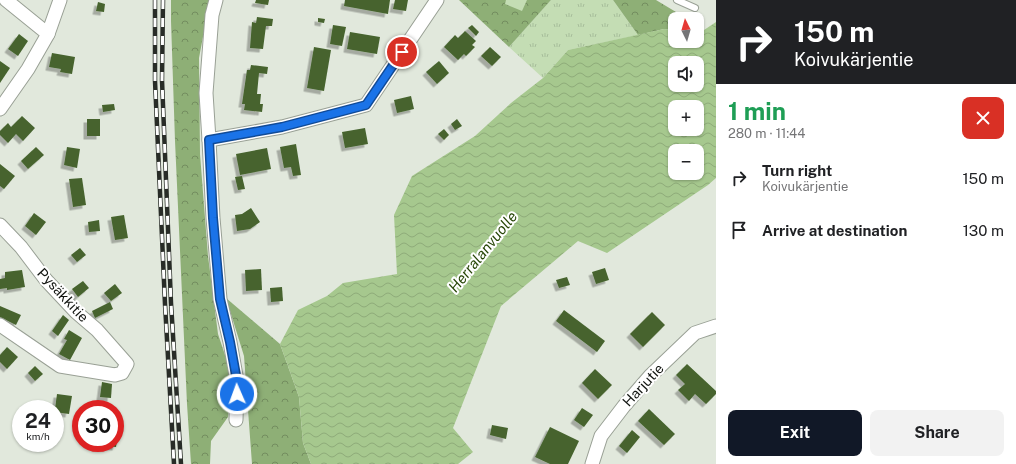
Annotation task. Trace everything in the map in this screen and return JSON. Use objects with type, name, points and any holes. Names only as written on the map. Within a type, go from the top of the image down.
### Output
[{"type":"street","points":[[6,0],[48,34]]},
{"type":"street","points":[[0,109],[28,69],[48,34],[60,0]]},
{"type":"street","points":[[216,0],[212,15],[206,93],[213,218],[220,299],[237,381],[236,420]]},
{"type":"street","points":[[209,140],[282,127],[366,105],[437,0]]},
{"type":"street","name":"Pysäkkitie","points":[[0,225],[20,247],[46,280],[76,312],[98,330],[127,364],[122,372],[115,375],[60,366],[0,325]]},
{"type":"street","name":"Harjutie","points":[[592,464],[601,436],[650,376],[695,333],[716,326]]},
{"type":"lane","points":[[677,0],[695,8]]},
{"type":"green space","points":[[171,0],[210,0],[199,58],[200,154],[208,256],[218,334],[228,364],[230,395],[228,417],[211,441],[210,464],[191,464],[175,141]]},
{"type":"green space","points":[[459,0],[551,0],[509,47]]},
{"type":"green space","points":[[506,0],[527,0],[522,11],[505,4]]},
{"type":"green space","points":[[551,0],[613,0],[638,35],[568,50],[543,78],[509,47]]},
{"type":"green space","points":[[613,0],[656,0],[676,12],[668,12],[668,29],[638,35]]},
{"type":"green space","points":[[226,298],[280,344],[299,397],[303,443],[311,464],[252,464],[244,356]]},
{"type":"water","name":"Herralanvuolle","points":[[716,22],[716,178],[708,185],[607,253],[578,241],[501,306],[453,428],[473,452],[458,464],[311,464],[303,443],[299,397],[280,344],[298,310],[327,296],[343,283],[397,274],[394,215],[412,176],[475,136],[511,103],[543,78],[568,50],[668,29],[668,48],[704,48],[704,30]]},
{"type":"building","points":[[256,0],[269,0],[268,5],[255,3]]},
{"type":"building","points":[[345,0],[390,0],[388,14],[344,6]]},
{"type":"building","points":[[395,0],[408,0],[406,11],[393,9]]},
{"type":"building","points":[[98,2],[105,4],[104,12],[96,11]]},
{"type":"building","points":[[257,17],[273,19],[272,26],[266,26],[263,49],[250,48],[252,22],[256,23]]},
{"type":"building","points":[[318,18],[325,19],[324,23],[318,22]]},
{"type":"building","points":[[333,25],[346,27],[342,46],[330,44]]},
{"type":"building","points":[[472,25],[479,32],[476,36],[468,28]]},
{"type":"building","points":[[465,31],[476,41],[472,45],[475,47],[466,56],[464,54],[458,60],[444,47],[455,35],[458,38]]},
{"type":"building","points":[[350,32],[380,37],[377,54],[347,49]]},
{"type":"building","points":[[19,34],[28,41],[18,56],[8,49]]},
{"type":"building","points":[[314,47],[331,50],[324,91],[307,88]]},
{"type":"building","points":[[490,47],[501,57],[492,66],[481,56]]},
{"type":"building","points":[[52,53],[75,57],[72,74],[60,72],[61,69],[49,67]]},
{"type":"building","points":[[0,61],[10,68],[0,83]]},
{"type":"building","points":[[439,61],[449,73],[437,84],[426,72]]},
{"type":"building","points":[[251,65],[268,67],[267,74],[259,73],[257,94],[261,94],[260,104],[263,104],[262,112],[244,110],[245,104],[242,104],[247,70],[250,70]]},
{"type":"building","points":[[411,96],[414,109],[397,113],[394,100]]},
{"type":"building","points":[[114,104],[115,110],[103,112],[102,105]]},
{"type":"building","points":[[22,116],[35,128],[23,141],[16,134],[8,143],[0,135],[0,131],[8,123],[11,127]]},
{"type":"building","points":[[87,119],[100,119],[100,136],[87,136]]},
{"type":"building","points":[[457,119],[462,126],[455,130],[451,124]]},
{"type":"building","points":[[365,128],[368,144],[345,148],[342,132]]},
{"type":"building","points":[[444,129],[449,135],[444,140],[438,134]]},
{"type":"building","points":[[296,144],[301,175],[293,176],[291,167],[284,168],[280,147]]},
{"type":"building","points":[[36,147],[44,155],[28,169],[21,161]]},
{"type":"building","points":[[67,147],[80,149],[77,168],[64,165]]},
{"type":"building","points":[[267,148],[271,169],[240,175],[236,154]]},
{"type":"building","points":[[0,164],[15,176],[4,189],[0,186]]},
{"type":"building","points":[[242,176],[245,189],[238,190],[235,177]]},
{"type":"building","points":[[82,178],[86,205],[73,207],[69,179]]},
{"type":"building","points":[[251,208],[260,222],[250,229],[237,231],[235,215],[242,214]]},
{"type":"building","points":[[34,213],[46,222],[36,235],[25,226]]},
{"type":"building","points":[[124,215],[128,238],[115,240],[111,217]]},
{"type":"building","points":[[99,220],[100,231],[89,232],[88,222]]},
{"type":"building","points":[[80,248],[86,255],[77,262],[71,255]]},
{"type":"building","points":[[605,268],[609,280],[596,284],[592,272]]},
{"type":"building","points":[[261,269],[262,290],[246,291],[245,270]]},
{"type":"building","points":[[22,270],[25,287],[7,290],[7,288],[0,289],[0,279],[5,278],[5,272]]},
{"type":"building","points":[[567,277],[570,285],[559,288],[556,280]]},
{"type":"building","points":[[83,281],[89,288],[78,297],[72,289]]},
{"type":"building","points":[[115,284],[122,293],[111,301],[104,293]]},
{"type":"building","points":[[282,287],[283,301],[271,302],[270,288]]},
{"type":"building","points":[[110,302],[113,309],[95,318],[92,311]]},
{"type":"building","points":[[0,306],[21,315],[16,325],[0,317]]},
{"type":"building","points":[[564,310],[605,341],[597,352],[556,321]]},
{"type":"building","points":[[652,312],[665,325],[643,347],[630,334]]},
{"type":"building","points":[[63,315],[69,320],[58,336],[52,331]]},
{"type":"building","points":[[69,330],[82,338],[70,360],[59,354],[67,340],[64,339]]},
{"type":"building","points":[[7,347],[18,357],[7,369],[0,362],[0,355]]},
{"type":"building","points":[[687,364],[716,391],[716,394],[706,404],[695,394],[689,401],[678,390],[685,384],[676,375]]},
{"type":"building","points":[[35,366],[43,374],[35,381],[28,373]]},
{"type":"building","points":[[595,369],[612,385],[598,399],[582,383]]},
{"type":"building","points":[[102,382],[112,384],[111,398],[100,397]]},
{"type":"building","points":[[57,394],[72,396],[69,414],[64,413],[64,400],[56,400]]},
{"type":"building","points":[[582,408],[593,415],[584,427],[574,420]]},
{"type":"building","points":[[649,409],[675,434],[664,445],[638,421]]},
{"type":"building","points":[[492,425],[508,428],[506,439],[490,435]]},
{"type":"building","points":[[550,427],[579,441],[568,464],[550,464],[535,457]]},
{"type":"building","points":[[632,430],[640,437],[627,453],[619,446]]},
{"type":"railway","points":[[155,0],[155,81],[174,464]]},
{"type":"railway","points":[[163,0],[162,80],[171,303],[181,464]]},
{"type":"route","points":[[237,394],[237,381],[220,299],[213,218],[209,140],[282,127],[366,105],[402,52]]}]
